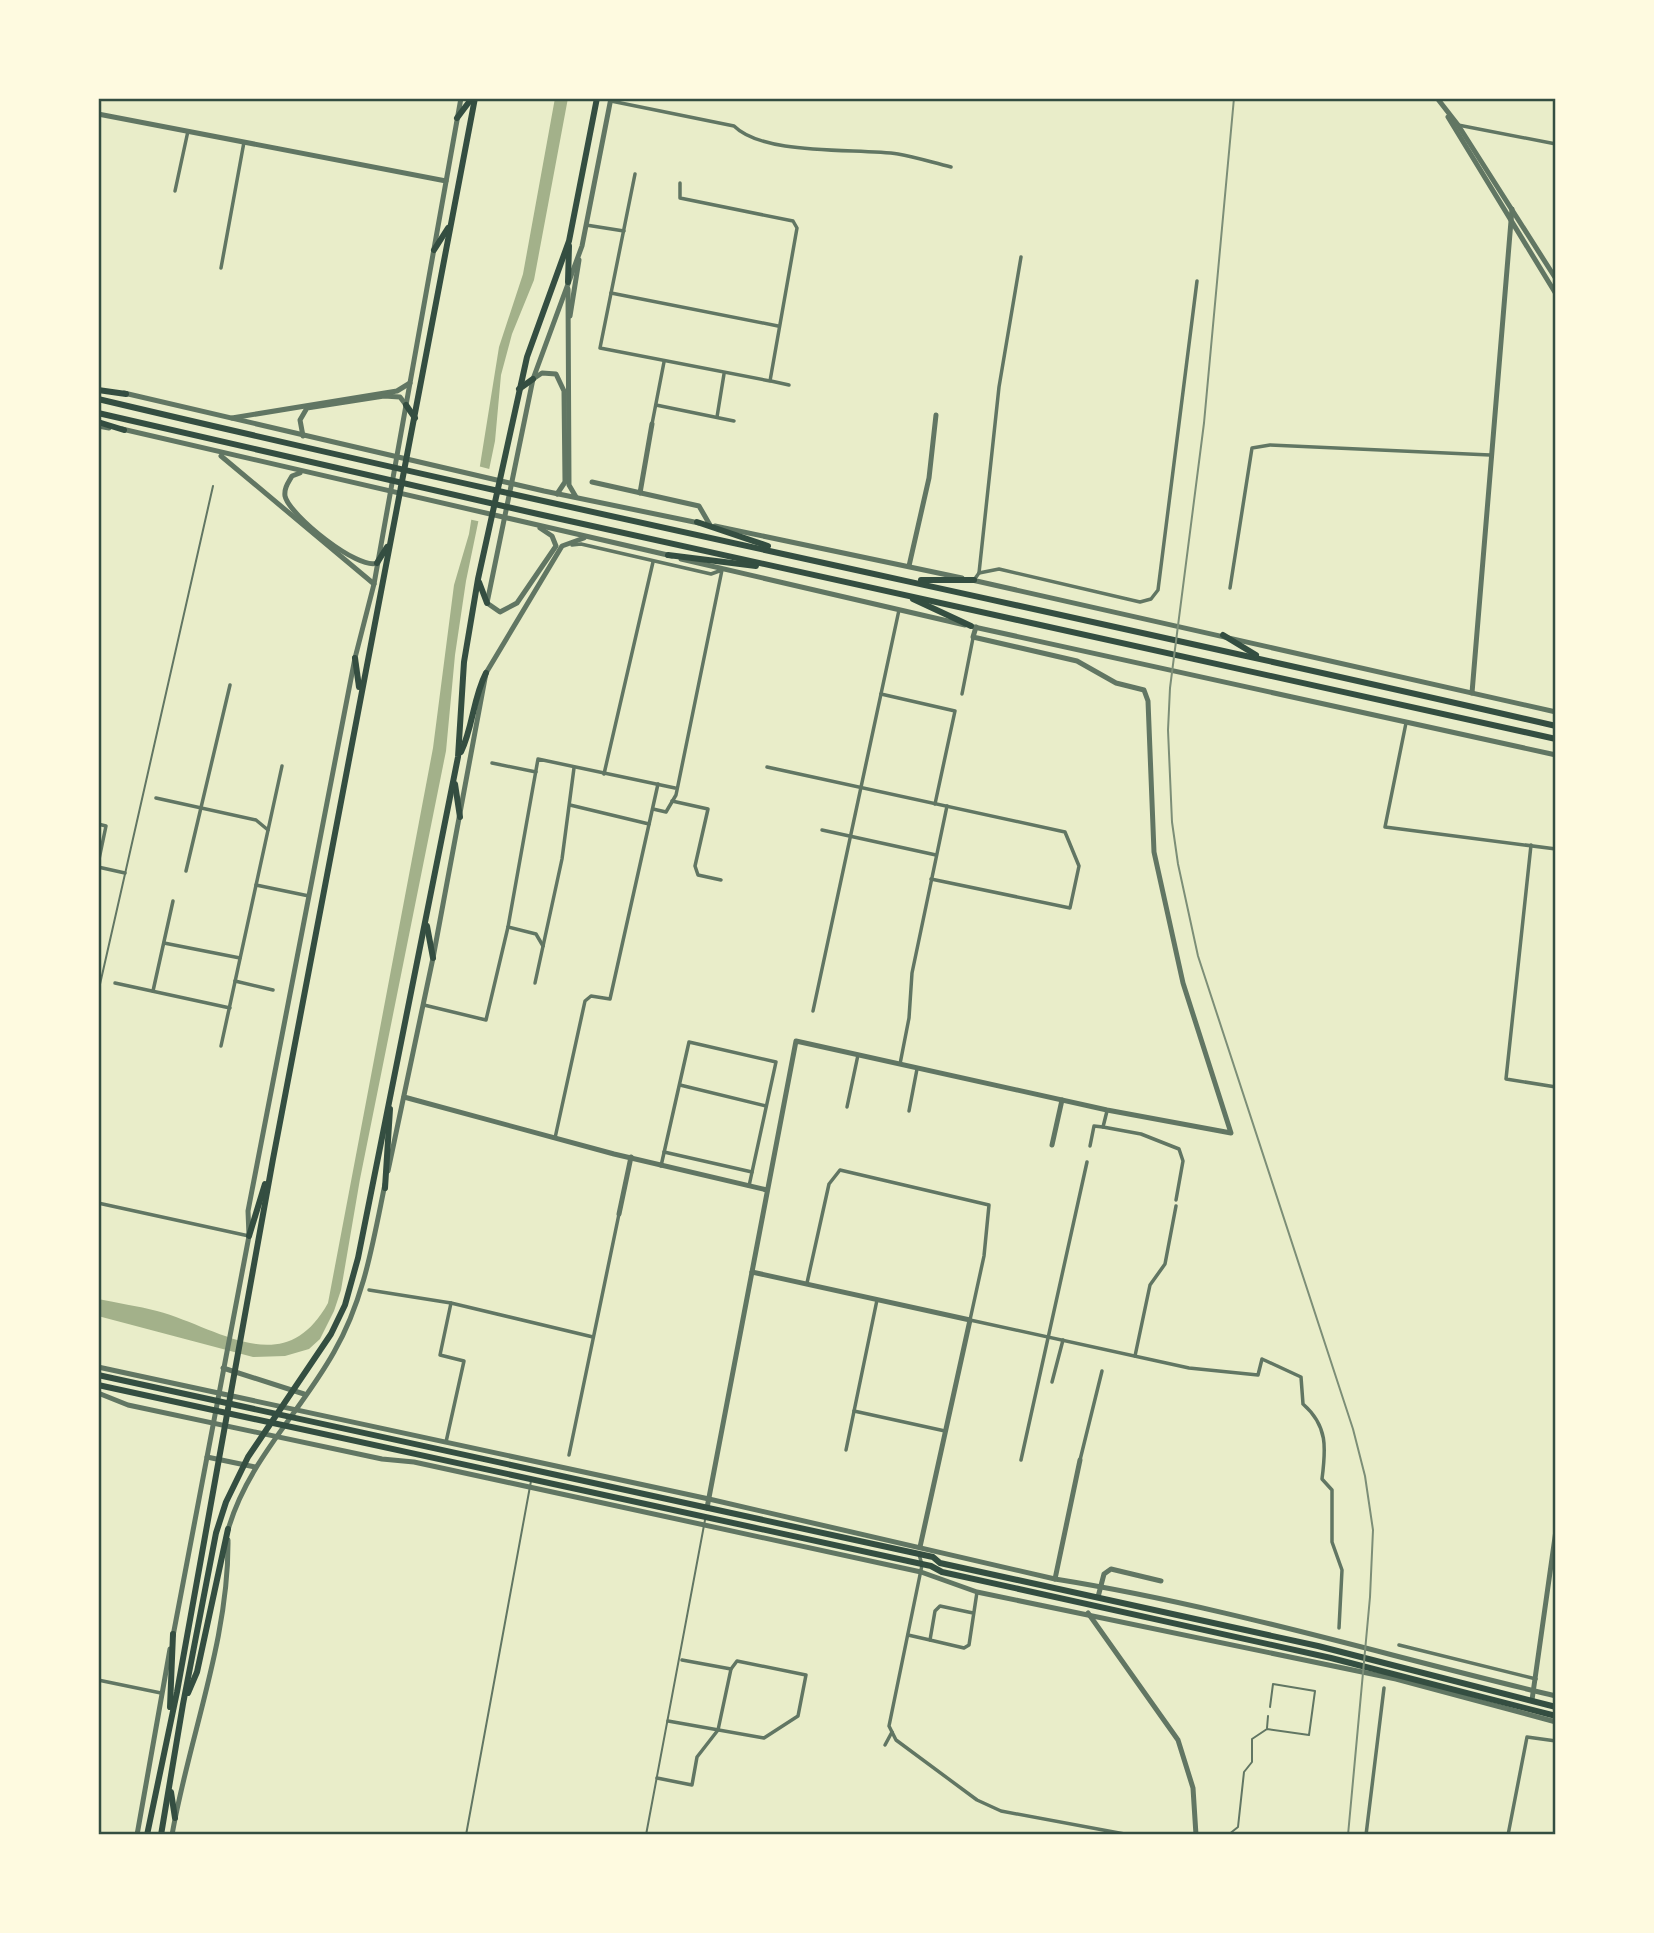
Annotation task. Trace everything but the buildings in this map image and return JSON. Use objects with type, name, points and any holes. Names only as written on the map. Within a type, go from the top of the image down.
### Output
[{"type":"main road","points":[[457,118],[474,98]]},
{"type":"main road","points":[[147,1835],[474,98]]},
{"type":"main road","points":[[161,1835],[216,1533],[226,1503],[248,1457],[331,1334],[345,1305],[358,1258],[458,757],[464,662],[478,579],[527,356],[569,241],[597,98]]},
{"type":"main road","points":[[435,250],[451,223]]},
{"type":"main road","points":[[568,282],[569,241]]},
{"type":"main road","points":[[519,389],[533,379]]},
{"type":"main road","points":[[98,388],[126,394]]},
{"type":"main road","points":[[98,399],[541,502],[905,579],[1556,726]]},
{"type":"main road","points":[[406,405],[415,418]]},
{"type":"main road","points":[[98,413],[538,514],[1318,684],[1556,739]]},
{"type":"main road","points":[[98,424],[124,430]]},
{"type":"main road","points":[[697,522],[796,555]]},
{"type":"main road","points":[[377,563],[390,542]]},
{"type":"main road","points":[[668,555],[792,570]]},
{"type":"main road","points":[[478,579],[487,603]]},
{"type":"main road","points":[[905,579],[974,580]]},
{"type":"main road","points":[[374,584],[378,600]]},
{"type":"main road","points":[[901,594],[973,627]]},
{"type":"main road","points":[[1223,635],[1261,658]]},
{"type":"main road","points":[[355,658],[360,694]]},
{"type":"main road","points":[[458,757],[467,740],[477,692],[486,673]]},
{"type":"main road","points":[[454,779],[460,817]]},
{"type":"main road","points":[[426,920],[433,958]]},
{"type":"main road","points":[[384,1188],[392,1081]]},
{"type":"main road","points":[[249,1236],[273,1159]]},
{"type":"main road","points":[[98,1375],[706,1511],[921,1568],[1357,1664],[1556,1716]]},
{"type":"main road","points":[[98,1385],[283,1427],[531,1478],[919,1550],[940,1563],[1318,1646],[1556,1707]]},
{"type":"main road","points":[[183,1704],[197,1672],[228,1529]]},
{"type":"main road","points":[[170,1720],[173,1634]]},
{"type":"main road","points":[[170,1788],[175,1818]]},
{"type":"main road","points":[[139,1835],[149,1825]]},
{"type":"street","points":[[139,1835],[162,1693],[249,1236],[248,1211],[355,658],[374,584],[461,98]]},
{"type":"street","points":[[1437,98],[1556,294]]},
{"type":"street","points":[[566,336],[611,99],[734,126],[743,135],[768,142],[804,148],[898,154],[951,167]]},
{"type":"street","points":[[1446,111],[1458,125],[1556,279]]},
{"type":"street","points":[[98,114],[446,181]]},
{"type":"street","points":[[1458,125],[1556,144]]},
{"type":"street","points":[[175,191],[188,131]]},
{"type":"street","points":[[221,268],[244,142]]},
{"type":"street","points":[[635,174],[600,348],[789,385]]},
{"type":"street","points":[[680,183],[680,198],[793,221],[797,228],[770,381]]},
{"type":"street","points":[[1472,693],[1512,209]]},
{"type":"street","points":[[586,225],[624,231]]},
{"type":"street","points":[[538,526],[555,541],[550,555],[517,603],[499,612],[487,603],[533,379],[582,246]]},
{"type":"street","points":[[974,580],[979,573],[999,387],[1021,257]]},
{"type":"street","points":[[979,573],[999,569],[1140,602],[1151,598],[1158,590],[1197,281]]},
{"type":"street","points":[[568,282],[566,336],[569,485],[576,497]]},
{"type":"street","points":[[611,293],[778,326]]},
{"type":"street","points":[[640,493],[664,362]]},
{"type":"street","points":[[533,379],[542,373],[556,374],[564,391],[565,482],[557,494]]},
{"type":"street","points":[[717,417],[724,374]]},
{"type":"street","points":[[229,419],[397,391],[410,383]]},
{"type":"street","points":[[126,394],[557,494],[974,580],[1556,712]]},
{"type":"street","points":[[303,436],[300,419],[307,408],[384,396],[400,397],[406,405]]},
{"type":"street","points":[[656,405],[734,421]]},
{"type":"street","points":[[909,566],[929,478],[936,415]]},
{"type":"street","points":[[124,430],[973,627],[1556,755]]},
{"type":"street","points":[[1230,588],[1252,448],[1270,445],[1490,455]]},
{"type":"street","points":[[219,454],[374,584]]},
{"type":"street","points":[[302,472],[292,476],[285,488],[285,498],[292,510],[354,561],[371,565],[377,563]]},
{"type":"street","points":[[592,482],[699,506],[710,525]]},
{"type":"street","points":[[172,1835],[188,1752],[210,1676],[228,1578],[228,1529],[255,1467],[332,1356],[362,1293],[433,958],[486,673],[562,546],[587,537]]},
{"type":"street","points":[[572,545],[581,544],[711,574],[722,570]]},
{"type":"street","points":[[604,775],[653,562]]},
{"type":"street","points":[[653,809],[666,812],[676,788],[722,570]]},
{"type":"street","points":[[813,1011],[899,610]]},
{"type":"street","points":[[961,694],[973,627]]},
{"type":"street","points":[[706,1511],[796,1041],[1107,1110],[1231,1133],[1183,983],[1154,852],[1148,701],[1144,690],[1116,682],[1077,661],[973,637]]},
{"type":"street","points":[[186,871],[230,685]]},
{"type":"street","points":[[881,694],[955,711],[935,804]]},
{"type":"street","points":[[1406,722],[1385,827],[1556,849]]},
{"type":"street","points":[[423,1005],[486,1020],[508,927],[538,759],[676,788]]},
{"type":"street","points":[[492,763],[536,772]]},
{"type":"street","points":[[221,1046],[282,766]]},
{"type":"street","points":[[767,767],[1065,832],[1079,866],[1070,908],[930,878]]},
{"type":"street","points":[[535,983],[562,859],[574,768]]},
{"type":"street","points":[[555,1138],[585,1001],[592,996],[610,999],[658,784]]},
{"type":"street","points":[[156,798],[256,820],[268,830]]},
{"type":"street","points":[[672,801],[708,809],[695,866],[698,874],[721,880]]},
{"type":"street","points":[[569,805],[649,824]]},
{"type":"street","points":[[900,1065],[909,1018],[912,972],[947,806]]},
{"type":"street","points":[[98,824],[106,826],[98,865],[125,873]]},
{"type":"street","points":[[821,830],[936,855]]},
{"type":"street","points":[[1531,845],[1506,1079],[1556,1087]]},
{"type":"street","points":[[256,885],[309,896]]},
{"type":"street","points":[[153,992],[173,901]]},
{"type":"street","points":[[508,927],[536,934],[543,946]]},
{"type":"street","points":[[164,943],[240,958]]},
{"type":"street","points":[[235,981],[273,990]]},
{"type":"street","points":[[115,984],[230,1008]]},
{"type":"street","points":[[661,1166],[689,1042],[776,1062],[749,1186]]},
{"type":"street","points":[[847,1107],[858,1055]]},
{"type":"street","points":[[909,1111],[917,1069]]},
{"type":"street","points":[[679,1085],[766,1106]]},
{"type":"street","points":[[404,1097],[555,1138],[767,1190]]},
{"type":"street","points":[[1052,1145],[1062,1100]]},
{"type":"street","points":[[1103,1128],[1107,1110]]},
{"type":"street","points":[[1090,1146],[1094,1126],[1141,1134],[1179,1149],[1183,1161],[1176,1200]]},
{"type":"street","points":[[664,1152],[752,1172]]},
{"type":"street","points":[[569,1455],[631,1157]]},
{"type":"street","points":[[1021,1460],[1087,1162]]},
{"type":"street","points":[[806,1284],[829,1184],[840,1170],[989,1205],[984,1255],[919,1550],[921,1568],[889,1726],[896,1740],[957,1788],[1001,1811],[1130,1835]]},
{"type":"street","points":[[98,1203],[249,1236]]},
{"type":"street","points":[[1135,1356],[1150,1285],[1164,1264],[1176,1206]]},
{"type":"street","points":[[752,1272],[1189,1368],[1258,1375],[1262,1359],[1301,1377],[1303,1404],[1317,1416],[1326,1448],[1322,1479],[1332,1490],[1332,1542],[1342,1570],[1339,1628]]},
{"type":"street","points":[[369,1290],[451,1303],[593,1337]]},
{"type":"street","points":[[846,1450],[877,1300]]},
{"type":"street","points":[[446,1444],[464,1361],[440,1355],[451,1303]]},
{"type":"street","points":[[1052,1382],[1063,1340]]},
{"type":"street","points":[[224,1366],[304,1395]]},
{"type":"street","points":[[98,1367],[709,1499],[1055,1580],[1101,1587],[1556,1696]]},
{"type":"street","points":[[1055,1580],[1102,1371]]},
{"type":"street","points":[[98,1393],[128,1405],[921,1568],[977,1592],[1396,1679],[1556,1723]]},
{"type":"street","points":[[854,1411],[945,1432]]},
{"type":"street","points":[[207,1457],[255,1467]]},
{"type":"street","points":[[1532,1700],[1556,1530]]},
{"type":"street","points":[[1098,1597],[1104,1574],[1111,1569],[1161,1581]]},
{"type":"street","points":[[908,1634],[964,1647],[969,1645],[977,1592]]},
{"type":"street","points":[[1089,1605],[1088,1613],[1178,1740],[1193,1788],[1196,1835]]},
{"type":"street","points":[[930,1640],[935,1611],[940,1606],[973,1613]]},
{"type":"street","points":[[1399,1645],[1536,1679]]},
{"type":"street","points":[[681,1660],[731,1669]]},
{"type":"street","points":[[657,1778],[692,1785],[698,1757],[718,1730],[731,1669],[737,1661],[806,1675],[798,1716],[764,1738],[718,1730],[668,1721]]},
{"type":"street","points":[[98,1681],[162,1693]]},
{"type":"street","points":[[1366,1835],[1384,1688]]},
{"type":"street","points":[[885,1745],[892,1732]]},
{"type":"street","points":[[1508,1835],[1527,1737],[1556,1741]]},
{"type":"lane","points":[[98,993],[213,486]]},
{"type":"lane","points":[[466,1835],[531,1478]]},
{"type":"lane","points":[[646,1835],[706,1525],[706,1511]]},
{"type":"lane","points":[[1228,1835],[1238,1827],[1244,1772],[1252,1762],[1252,1739],[1267,1729],[1309,1735],[1315,1691],[1273,1684],[1270,1707]]},
{"type":"lane","points":[[1267,1729],[1268,1716]]},
{"type":"shaded area","points":[[555,98],[568,98],[534,280],[512,334],[501,375],[495,441],[466,581],[455,655],[446,751],[360,1179],[341,1290],[334,1311],[320,1339],[309,1349],[285,1356],[253,1357],[98,1316],[98,1299],[157,1311],[227,1337],[271,1345],[292,1340],[311,1327],[328,1303],[433,748],[454,585],[469,534],[499,347],[523,274]]},
{"type":"pier","points":[[478,466],[493,470],[482,522],[468,519]]},
{"type":"railway","points":[[1234,98],[1204,423],[1170,688],[1168,730],[1172,822],[1178,864],[1198,956],[1353,1429],[1365,1476],[1373,1530],[1370,1597],[1348,1835]]}]
